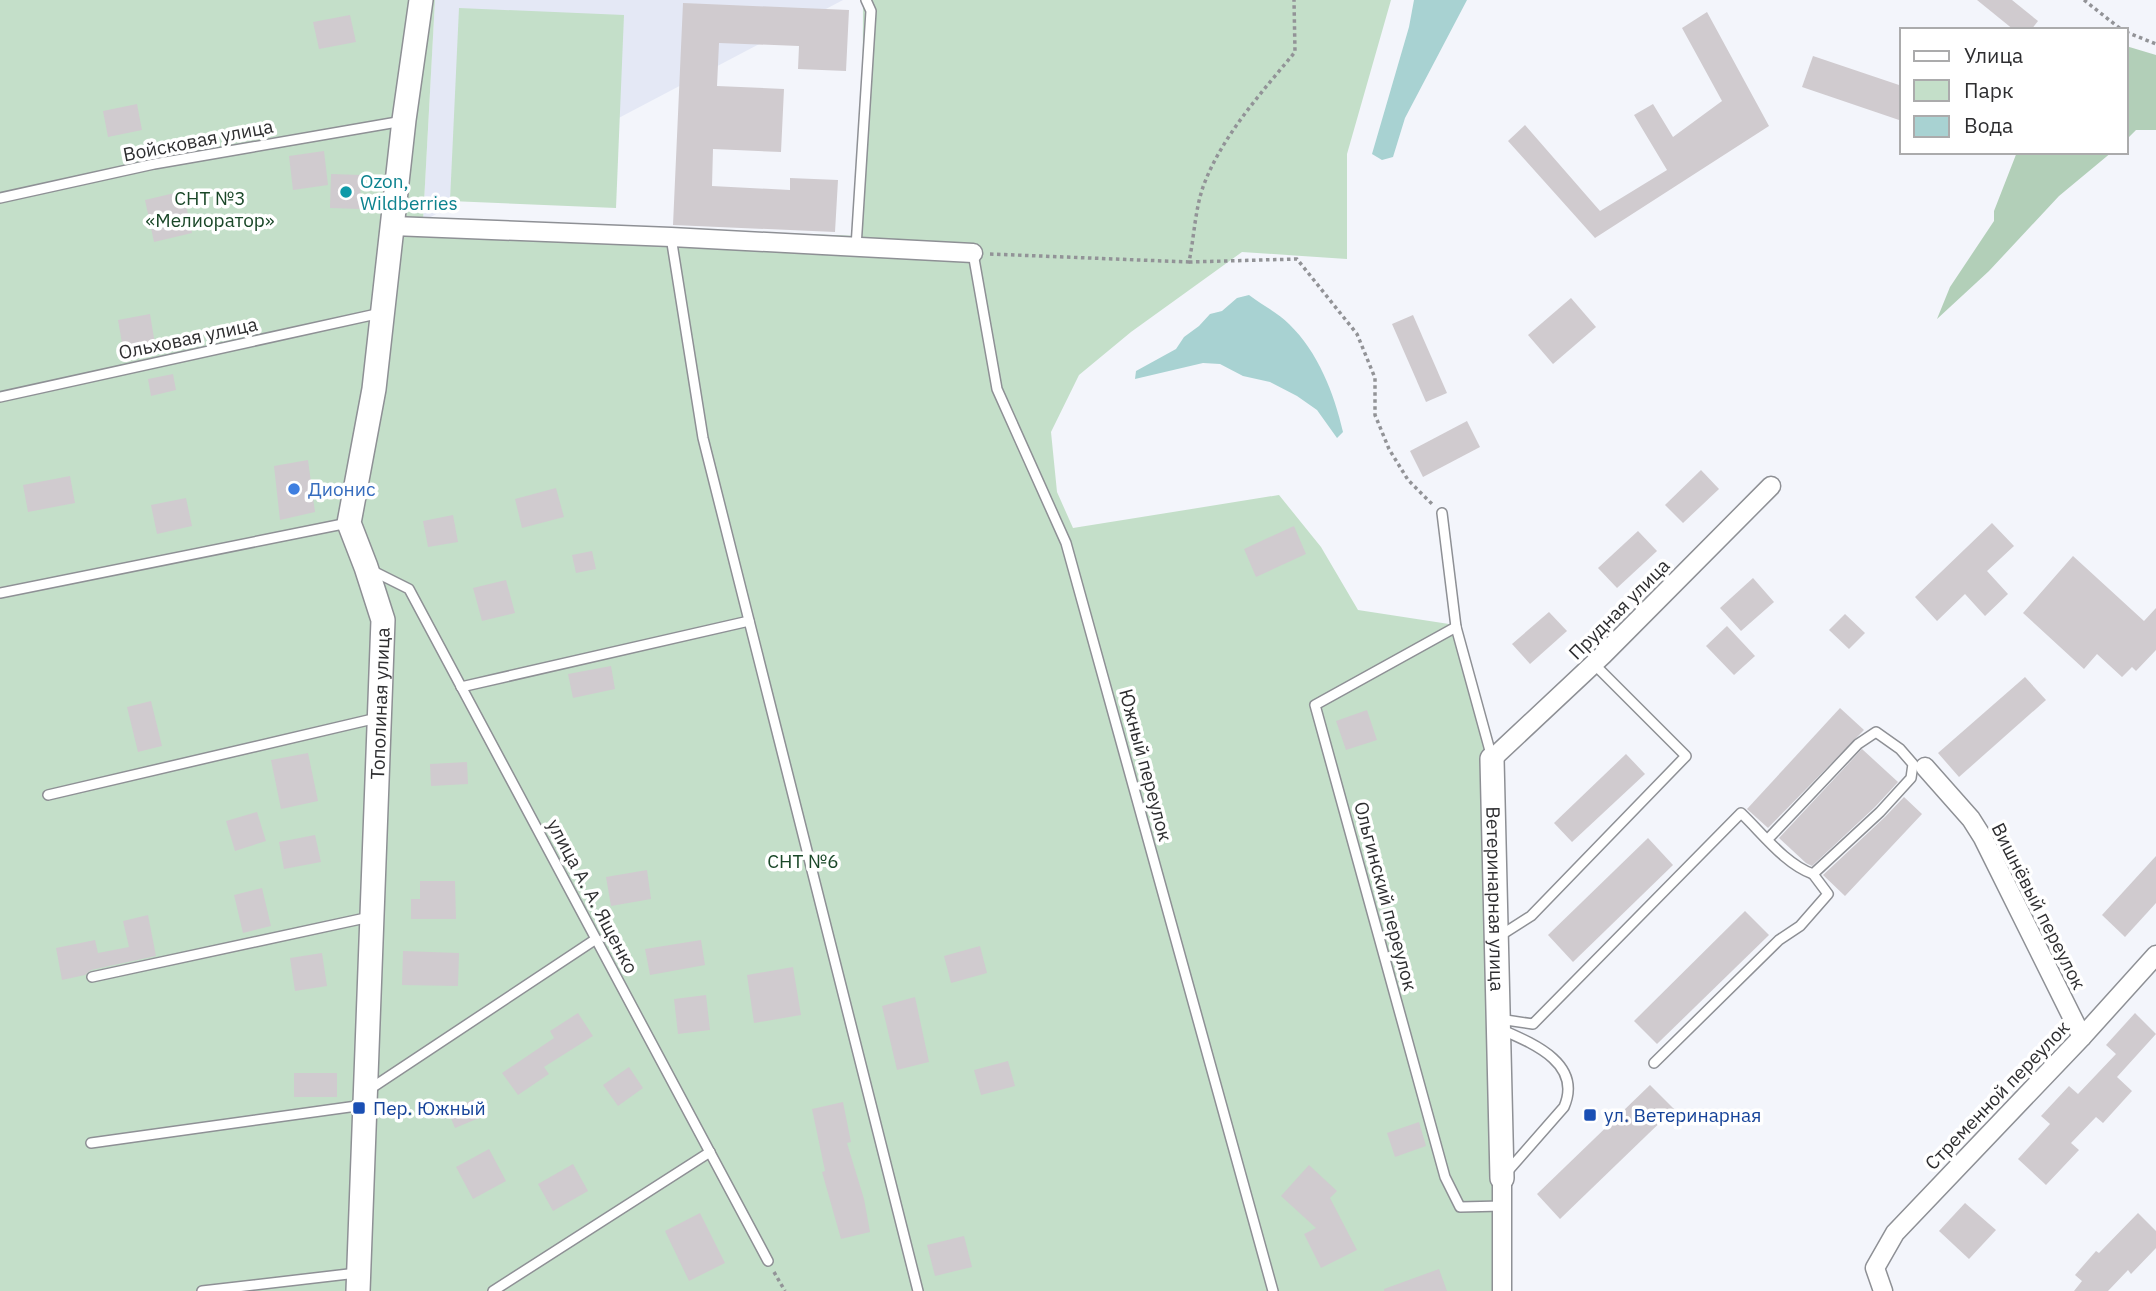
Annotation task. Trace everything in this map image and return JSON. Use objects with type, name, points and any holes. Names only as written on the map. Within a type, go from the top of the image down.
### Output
[{"type":"street","points":[[349,523],[374,388],[404,120],[421,0]]},
{"type":"street","points":[[393,226],[973,253]]},
{"type":"street","name":"Прудная улица","points":[[1492,759],[1594,664],[1771,486]]},
{"type":"street","name":"Тополиная улица","points":[[349,523],[383,620],[359,1282]]},
{"type":"street","name":"Ветеринарная улица","points":[[1492,759],[1502,1178],[1502,1291]]},
{"type":"street","name":"Вишнёвый переулок","points":[[1924,767],[1971,819],[1983,838],[2082,1037]]},
{"type":"street","name":"Стременной переулок","points":[[1883,1291],[1875,1268],[1895,1233],[2082,1037],[2156,955]]},
{"type":"lane","points":[[856,247],[871,11],[866,0]]},
{"type":"lane","name":"Войсковая улица","points":[[0,198],[154,164],[404,120]]},
{"type":"lane","points":[[671,237],[703,438],[918,1291]]},
{"type":"lane","name":"Южный переулок","points":[[973,253],[998,389],[1066,544],[1273,1291]]},
{"type":"lane","name":"Ольховая улица","points":[[0,397],[383,313]]},
{"type":"lane","name":"Ветеринарная улица","points":[[1442,513],[1456,627],[1492,759]]},
{"type":"lane","points":[[0,593],[349,523]]},
{"type":"lane","name":"улица А. А. Ященко","points":[[366,568],[409,590],[768,1261]]},
{"type":"lane","points":[[461,687],[750,621]]},
{"type":"lane","name":"Ольгинский переулок","points":[[1456,627],[1315,705],[1445,1177],[1460,1207],[1502,1206]]},
{"type":"lane","points":[[1496,938],[1531,916],[1686,756],[1594,664]]},
{"type":"lane","points":[[48,795],[379,718]]},
{"type":"lane","points":[[1768,839],[1858,744],[1876,732],[1899,749],[1913,764],[1911,778],[1881,812],[1813,874]]},
{"type":"lane","points":[[1498,1023],[1533,1024],[1741,813],[1799,869],[1813,874],[1828,894],[1800,926],[1779,940],[1654,1063]]},
{"type":"lane","points":[[92,977],[372,917]]},
{"type":"lane","points":[[90,1143],[365,1098],[596,939]]},
{"type":"lane","points":[[1498,1023],[1553,1058],[1569,1081],[1569,1095],[1564,1107],[1502,1178]]},
{"type":"lane","points":[[493,1291],[710,1152]]},
{"type":"lane","points":[[202,1291],[359,1282]]},
{"type":"path","points":[[1189,262],[1203,188],[1217,159],[1252,104],[1296,52],[1294,0]]},
{"type":"path","points":[[2084,0],[2120,28]]},
{"type":"path","points":[[2128,33],[2156,44]]},
{"type":"path","points":[[973,253],[1189,262],[1297,259],[1357,334],[1375,378],[1375,415],[1388,449],[1408,480],[1442,513]]},
{"type":"path","points":[[768,1261],[785,1291]]},
{"type":"shaded area","points":[[435,0],[843,0],[423,221]]},
{"type":"green space","name":"СНТ №6","points":[[0,0],[435,0],[423,221],[862,236],[863,0],[1391,0],[1347,154],[1347,259],[1242,252],[1131,332],[1079,375],[1051,432],[1057,492],[1073,528],[1279,495],[1321,547],[1358,610],[1449,624],[1497,761],[1507,1291],[0,1291]]},
{"type":"green space","points":[[459,8],[624,15],[616,208],[450,201]]},
{"type":"green space","points":[[2128,47],[2156,55],[2156,130],[2136,130],[2128,138]]},
{"type":"green space","points":[[2016,154],[2110,154],[2059,196],[1989,271],[1937,319],[1950,287],[1994,221],[1994,211]]},
{"type":"water","points":[[1414,0],[1467,0],[1405,118],[1393,157],[1382,160],[1372,154],[1409,27]]},
{"type":"water","points":[[1249,295],[1289,324],[1316,360],[1330,388],[1339,417],[1343,432],[1337,438],[1317,410],[1297,396],[1270,382],[1243,376],[1220,364],[1203,363],[1135,379],[1136,371],[1176,349],[1184,337],[1210,314],[1222,311],[1237,298]]},
{"type":"building","points":[[1977,0],[2012,0],[2038,21],[2033,28],[2012,28]]},
{"type":"building","points":[[683,3],[849,10],[846,71],[798,69],[799,46],[719,43],[717,86],[784,89],[781,152],[713,149],[712,186],[790,190],[790,178],[838,180],[835,232],[673,225]]},
{"type":"building","points":[[1707,12],[1769,126],[1595,238],[1508,141],[1525,125],[1600,211],[1667,170],[1634,115],[1653,104],[1673,137],[1722,101],[1682,28]]},
{"type":"building","points":[[350,15],[356,42],[319,49],[313,22]]},
{"type":"building","points":[[1813,56],[1900,85],[1900,120],[1802,87]]},
{"type":"building","points":[[137,104],[142,130],[108,137],[103,111]]},
{"type":"building","points":[[324,151],[328,185],[293,190],[289,156]]},
{"type":"building","name":"Ozon, Wildberries","points":[[331,174],[361,175],[360,209],[330,208]]},
{"type":"building","points":[[183,191],[192,233],[154,242],[145,200]]},
{"type":"building","points":[[1571,298],[1596,327],[1553,364],[1528,335]]},
{"type":"building","points":[[150,314],[155,344],[123,349],[118,320]]},
{"type":"building","points":[[1413,315],[1447,393],[1426,402],[1392,324]]},
{"type":"building","points":[[173,374],[176,390],[151,396],[148,379]]},
{"type":"building","points":[[1467,421],[1480,447],[1423,477],[1410,451]]},
{"type":"building","name":"Дионис","points":[[308,460],[315,512],[280,520],[274,466]]},
{"type":"building","points":[[1701,470],[1719,489],[1683,523],[1665,505]]},
{"type":"building","points":[[70,476],[75,503],[28,512],[23,485]]},
{"type":"building","points":[[556,488],[564,517],[522,528],[515,499]]},
{"type":"building","points":[[186,498],[192,526],[157,534],[151,505]]},
{"type":"building","points":[[453,515],[458,542],[428,547],[423,521]]},
{"type":"building","points":[[1992,523],[2014,546],[1987,571],[2008,594],[1985,616],[1965,594],[1937,621],[1915,597]]},
{"type":"building","points":[[1294,526],[1306,554],[1256,577],[1244,549]]},
{"type":"building","points":[[1638,531],[1657,551],[1617,588],[1598,568]]},
{"type":"building","points":[[592,551],[596,569],[576,573],[572,555]]},
{"type":"building","points":[[2073,556],[2144,621],[2156,608],[2156,650],[2136,671],[2132,667],[2122,677],[2097,654],[2084,669],[2023,613]]},
{"type":"building","points":[[1753,578],[1774,602],[1741,631],[1720,608]]},
{"type":"building","points":[[506,580],[515,613],[482,621],[473,588]]},
{"type":"building","points":[[1549,612],[1567,631],[1530,664],[1512,644]]},
{"type":"building","points":[[1845,614],[1865,633],[1849,649],[1829,630]]},
{"type":"building","points":[[1727,626],[1755,656],[1734,675],[1706,646]]},
{"type":"building","points":[[611,666],[615,689],[573,698],[568,674]]},
{"type":"building","points":[[2025,677],[2046,700],[1959,777],[1938,753]]},
{"type":"building","points":[[151,701],[162,746],[138,752],[127,707]]},
{"type":"building","points":[[1840,708],[1864,730],[1768,828],[1747,809]]},
{"type":"building","points":[[1367,710],[1377,740],[1346,750],[1336,721]]},
{"type":"building","points":[[1862,749],[1898,782],[1812,866],[1779,838]]},
{"type":"building","points":[[308,753],[318,801],[281,809],[271,760]]},
{"type":"building","points":[[1626,754],[1645,774],[1572,842],[1554,823]]},
{"type":"building","points":[[467,762],[468,784],[431,786],[430,764]]},
{"type":"building","points":[[1904,797],[1922,814],[1845,896],[1823,875]]},
{"type":"building","points":[[257,812],[266,841],[235,851],[226,821]]},
{"type":"building","points":[[315,835],[321,862],[284,869],[279,842]]},
{"type":"building","points":[[1648,838],[1673,865],[1573,962],[1548,935]]},
{"type":"building","points":[[2156,856],[2156,903],[2125,937],[2102,915]]},
{"type":"building","points":[[647,870],[651,899],[611,906],[606,877]]},
{"type":"building","points":[[420,881],[455,881],[456,919],[411,919],[411,899],[420,899]]},
{"type":"building","points":[[262,888],[271,926],[243,933],[234,895]]},
{"type":"building","points":[[1745,911],[1769,935],[1657,1044],[1634,1021]]},
{"type":"building","points":[[148,915],[156,956],[91,970],[85,975],[62,980],[56,948],[95,940],[98,953],[129,947],[123,921]]},
{"type":"building","points":[[701,940],[705,965],[650,975],[645,949]]},
{"type":"building","points":[[980,946],[987,973],[951,983],[944,956]]},
{"type":"building","points":[[403,951],[459,953],[458,986],[402,985]]},
{"type":"building","points":[[322,953],[327,986],[295,991],[290,958]]},
{"type":"building","points":[[793,967],[801,1015],[754,1023],[747,975]]},
{"type":"building","points":[[706,995],[710,1030],[678,1034],[674,999]]},
{"type":"building","points":[[915,997],[929,1062],[897,1070],[882,1006]]},
{"type":"building","points":[[578,1013],[593,1036],[544,1067],[549,1074],[518,1095],[502,1073],[554,1038],[550,1031]]},
{"type":"building","points":[[2135,1013],[2156,1034],[2117,1077],[2132,1091],[2103,1123],[2096,1117],[2071,1143],[2079,1150],[2046,1185],[2018,1159],[2050,1124],[2041,1116],[2069,1086],[2078,1094],[2116,1054],[2106,1045]]},
{"type":"building","points":[[1008,1061],[1015,1086],[981,1095],[974,1070]]},
{"type":"building","points":[[629,1067],[643,1088],[618,1106],[603,1085]]},
{"type":"building","points":[[294,1073],[337,1073],[337,1097],[294,1097]]},
{"type":"building","points":[[1650,1085],[1674,1109],[1560,1219],[1537,1194]]},
{"type":"building","points":[[477,1098],[484,1116],[455,1128],[448,1111]]},
{"type":"building","points":[[843,1102],[851,1142],[847,1143],[864,1199],[870,1232],[841,1239],[822,1172],[825,1171],[812,1109]]},
{"type":"building","points":[[1419,1122],[1426,1146],[1395,1157],[1387,1133]]},
{"type":"building","points":[[489,1149],[506,1181],[473,1199],[456,1167]]},
{"type":"building","points":[[573,1164],[588,1191],[553,1211],[538,1184]]},
{"type":"building","points":[[1309,1165],[1337,1191],[1330,1198],[1357,1250],[1321,1268],[1304,1234],[1316,1228],[1281,1196]]},
{"type":"building","points":[[1965,1203],[1996,1230],[1969,1259],[1939,1231]]},
{"type":"building","points":[[700,1213],[725,1263],[689,1281],[665,1231]]},
{"type":"building","points":[[2138,1213],[2156,1231],[2156,1248],[2131,1274],[2128,1270],[2108,1291],[2074,1291],[2082,1281],[2075,1275],[2096,1251],[2099,1253]]},
{"type":"building","points":[[964,1236],[972,1267],[935,1276],[927,1245]]},
{"type":"building","points":[[1439,1269],[1447,1291],[1384,1291],[1384,1289]]},
{"type":"place","name":"Ozon, Wildberries","points":[[346,192]]},
{"type":"place","name":"Дионис","points":[[294,489]]},
{"type":"place","name":"Пер. Южный","points":[[359,1108]]},
{"type":"place","name":"ул. Ветеринарная","points":[[1590,1115]]},
{"type":"park label","name":"СНТ №3 «Мелиоратор»","points":[[210,209]]}]
